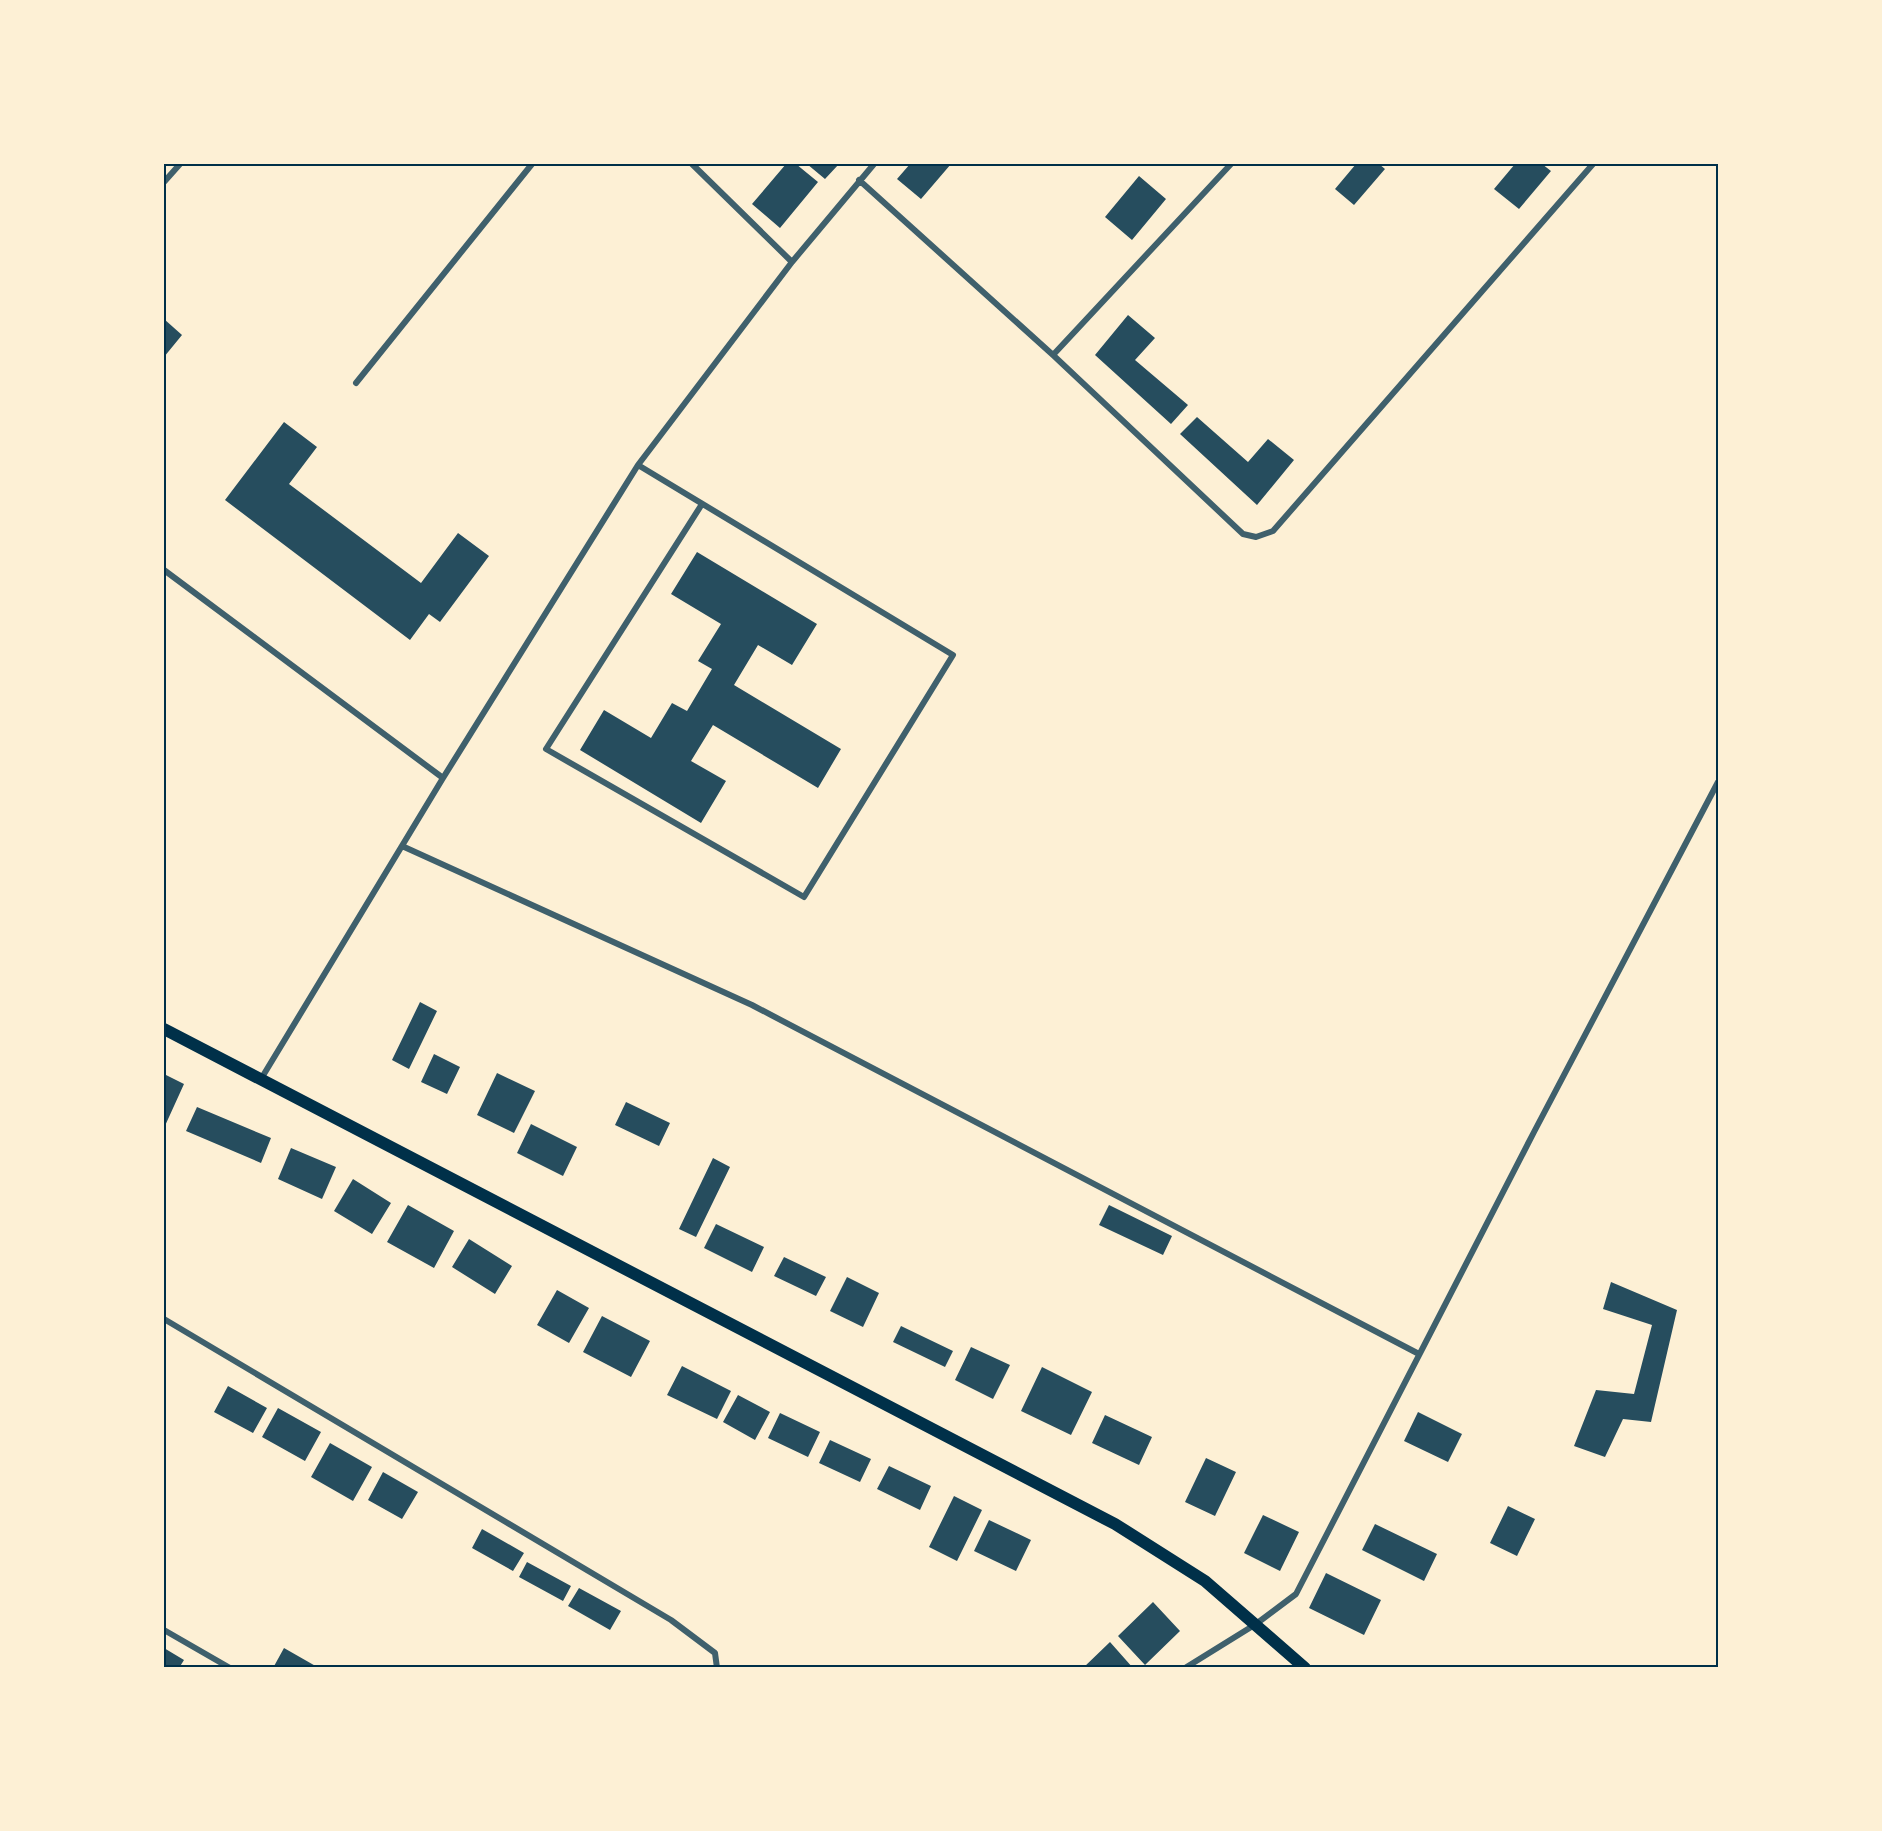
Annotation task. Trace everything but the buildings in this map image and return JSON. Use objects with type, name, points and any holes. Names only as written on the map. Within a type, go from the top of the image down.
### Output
[{"type":"main road","points":[[164,1029],[1115,1524],[1205,1581],[1305,1668]]},
{"type":"street","points":[[164,182],[180,164]]},
{"type":"street","points":[[356,383],[532,164]]},
{"type":"street","points":[[692,164],[792,262]]},
{"type":"street","points":[[261,1079],[443,778],[638,465],[792,262],[874,164]]},
{"type":"street","points":[[1053,355],[1231,164]]},
{"type":"street","points":[[859,180],[1053,355],[1243,534],[1256,537],[1273,531],[1593,164]]},
{"type":"street","points":[[638,465],[953,655],[804,897],[546,749],[702,504]]},
{"type":"street","points":[[164,570],[443,778]]},
{"type":"street","points":[[1185,1668],[1256,1624],[1296,1594],[1539,1121],[1719,782]]},
{"type":"street","points":[[402,846],[752,1005],[1419,1354]]},
{"type":"street","points":[[164,1319],[671,1620],[715,1653],[717,1668]]},
{"type":"street","points":[[164,1630],[230,1668]]}]
